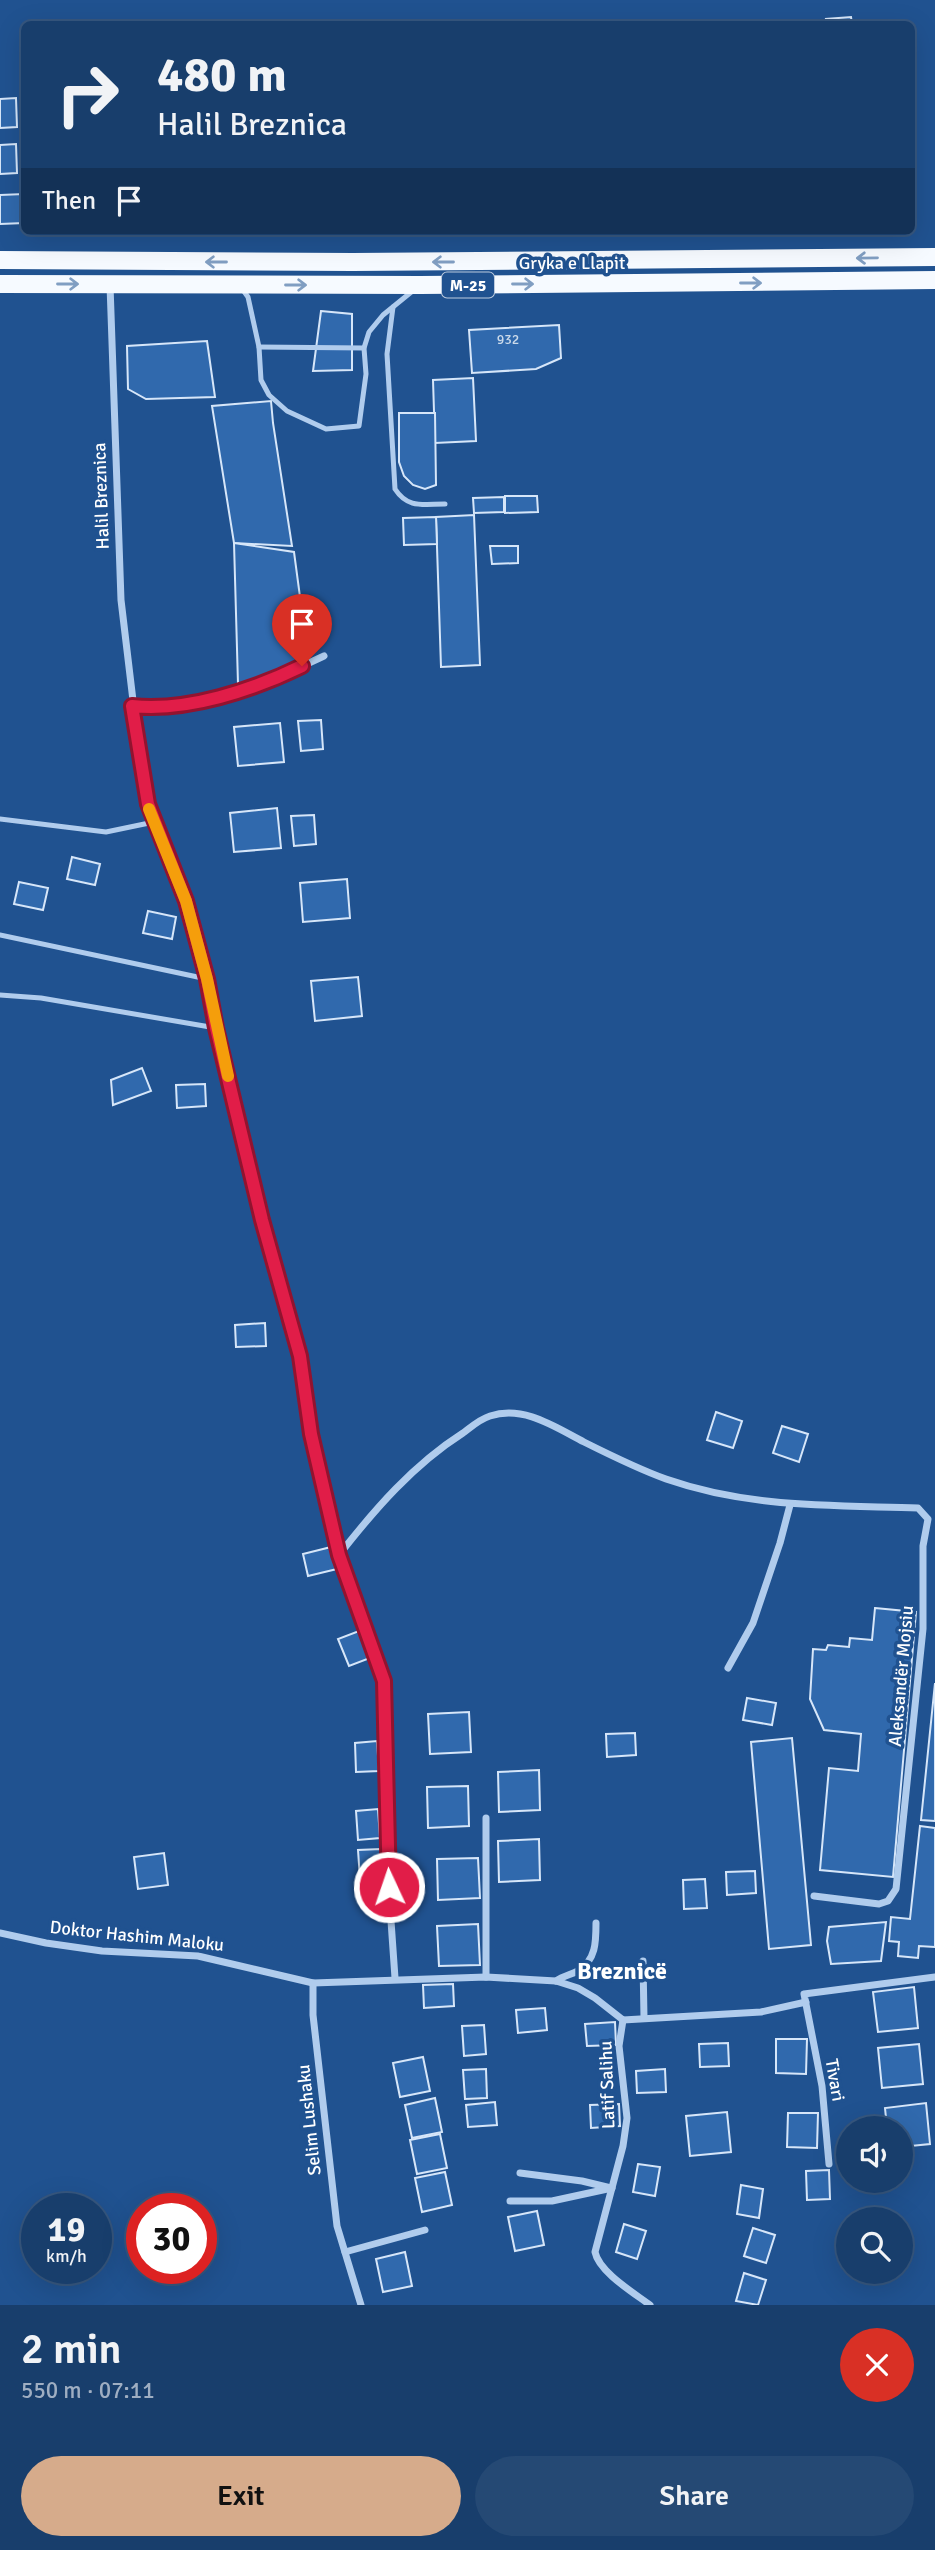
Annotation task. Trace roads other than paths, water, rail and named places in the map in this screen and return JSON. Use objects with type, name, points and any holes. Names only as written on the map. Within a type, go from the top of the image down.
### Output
[{"type":"main road","name":"Gryka e Llapit","points":[[0,261],[366,262],[935,257]]},
{"type":"main road","name":"Gryka e Llapit","points":[[0,284],[420,285],[935,280]]},
{"type":"street","name":"Halil Breznica","points":[[110,285],[121,600],[142,776],[154,822],[186,901],[207,979],[216,1028],[262,1220],[300,1356],[311,1434],[339,1555],[384,1681],[387,1864],[395,1978]]},
{"type":"street","points":[[132,706],[153,708],[178,705],[254,687],[324,656]]},
{"type":"street","name":"Aleksandër Mojsiu","points":[[339,1555],[372,1513],[438,1449],[489,1416],[513,1413],[540,1418],[584,1443],[665,1479],[724,1496],[790,1505],[918,1508],[928,1519],[923,1546],[923,1629],[896,1889],[888,1901],[879,1904],[814,1896]]},
{"type":"street","points":[[728,1668],[753,1623],[790,1505]]},
{"type":"street","points":[[486,1818],[486,1977]]},
{"type":"street","points":[[556,1981],[581,1969],[588,1962],[596,1945],[596,1923]]},
{"type":"street","name":"Doktor Hashim Maloku","points":[[0,1933],[102,1951],[198,1955],[313,1983],[348,1983],[395,1978]]},
{"type":"street","points":[[643,1961],[644,2018]]},
{"type":"street","points":[[395,1978],[486,1977],[556,1981],[578,1988],[623,2020],[761,2012],[806,2002],[804,1994],[935,1978]]},
{"type":"street","name":"Selim Lushaku","points":[[313,1983],[313,2015],[337,2226],[361,2305]]},
{"type":"street","name":"Tivari","points":[[806,2002],[822,2086],[829,2164]]},
{"type":"street","name":"Latif Salihu","points":[[623,2020],[619,2046],[627,2118],[623,2146],[595,2246],[596,2257],[622,2284],[650,2305]]},
{"type":"street","points":[[520,2173],[582,2180],[611,2189]]},
{"type":"street","points":[[510,2201],[552,2201],[611,2189]]},
{"type":"street","points":[[345,2252],[425,2230]]},
{"type":"lane","points":[[239,285],[248,297],[259,347],[261,380],[269,395],[287,411],[326,429],[359,426],[366,374],[364,348],[369,332],[393,307],[420,285]]},
{"type":"lane","points":[[393,307],[387,354],[396,489],[402,499],[412,503],[445,504]]},
{"type":"lane","points":[[259,347],[364,348]]},
{"type":"lane","points":[[0,819],[106,832],[154,822]]},
{"type":"lane","points":[[0,935],[207,979]]},
{"type":"lane","points":[[0,995],[41,998],[216,1028]]},
{"type":"district","name":"Breznicë","points":[[622,1971]]}]
